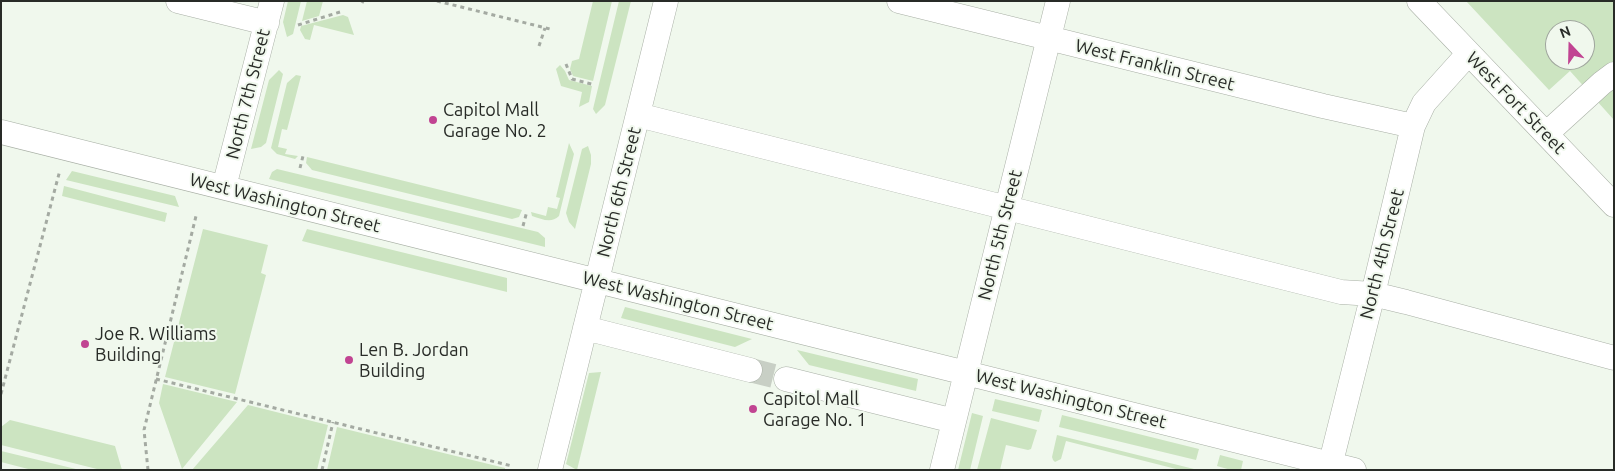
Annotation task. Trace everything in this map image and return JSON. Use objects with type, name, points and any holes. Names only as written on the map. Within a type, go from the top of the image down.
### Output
[{"type":"street","points":[[178,1],[269,12]]},
{"type":"street","name":"North 6th Street","points":[[550,470],[666,1]]},
{"type":"street","name":"West Franklin Street","points":[[899,1],[1323,106],[1412,126]]},
{"type":"street","name":"North 5th Street","points":[[942,470],[1058,1]]},
{"type":"street","name":"West Fort Street","points":[[1419,1],[1614,205]]},
{"type":"street","name":"North 7th Street","points":[[224,188],[269,12]]},
{"type":"street","name":"North 4th Street","points":[[1329,467],[1373,294],[1412,126],[1424,103],[1468,54]]},
{"type":"street","points":[[1546,134],[1614,74]]},
{"type":"street","points":[[638,115],[1341,292],[1373,294],[1614,358]]},
{"type":"street","name":"West Washington Street","points":[[1,132],[966,373],[1329,467],[1354,470]]},
{"type":"street","points":[[585,328],[750,370]]},
{"type":"street","points":[[786,379],[954,421]]},
{"type":"path","points":[[437,1],[550,29]]},
{"type":"path","points":[[298,25],[340,12]]},
{"type":"path","points":[[539,46],[545,28]]},
{"type":"path","points":[[566,64],[572,79],[595,85]]},
{"type":"path","points":[[1,394],[61,167],[63,147]]},
{"type":"path","points":[[300,168],[303,156]]},
{"type":"path","points":[[523,226],[527,211]]},
{"type":"path","points":[[148,470],[144,430],[196,216]]},
{"type":"path","points":[[156,379],[512,466]]},
{"type":"path","points":[[322,470],[333,422]]},
{"type":"green space","points":[[288,1],[301,1],[293,34],[287,37],[283,22]]},
{"type":"green space","points":[[307,1],[323,1],[319,16],[302,21]]},
{"type":"green space","points":[[593,1],[612,1],[593,81],[573,76],[570,69],[572,61],[579,59]]},
{"type":"green space","points":[[619,1],[631,1],[605,105],[596,114],[593,109]]},
{"type":"green space","points":[[1466,1],[1614,1],[1614,120],[1570,71],[1549,90]]},
{"type":"green space","points":[[343,15],[348,17],[354,35],[314,25],[310,40],[305,39],[300,30],[301,26]]},
{"type":"green space","points":[[560,65],[569,80],[592,86],[589,102],[579,107],[582,92],[561,86],[556,69]]},
{"type":"green space","points":[[279,70],[283,74],[266,143],[261,147],[251,149],[269,80]]},
{"type":"green space","points":[[296,75],[301,76],[287,130],[282,129],[278,147],[287,149],[285,154],[298,156],[295,159],[277,154],[271,148],[287,83]]},
{"type":"green space","points":[[569,143],[574,154],[559,216],[550,220],[532,216],[531,212],[546,216],[548,207],[557,209],[560,198],[556,197]]},
{"type":"green space","points":[[588,146],[591,164],[575,229],[569,222],[566,213],[582,149]]},
{"type":"green space","points":[[307,157],[522,210],[519,217],[512,219],[312,170],[306,163]]},
{"type":"green space","points":[[277,169],[538,232],[545,238],[545,247],[269,179],[272,172]]},
{"type":"green space","points":[[72,171],[175,196],[179,207],[66,180]]},
{"type":"green space","points":[[64,186],[167,213],[165,222],[62,196]]},
{"type":"green space","points":[[203,229],[268,245],[261,273],[266,275],[235,394],[165,377]]},
{"type":"green space","points":[[307,229],[507,278],[507,292],[302,241]]},
{"type":"green space","points":[[625,307],[752,339],[735,347],[621,318]]},
{"type":"green space","points":[[797,350],[918,379],[916,391],[809,365]]},
{"type":"green space","points":[[601,372],[577,470],[566,464],[589,373]]},
{"type":"green space","points":[[163,384],[237,402],[182,469],[159,403]]},
{"type":"green space","points":[[995,399],[1042,410],[1039,422],[992,411]]},
{"type":"green space","points":[[248,405],[328,425],[317,470],[192,470]]},
{"type":"green space","points":[[972,413],[983,416],[970,470],[958,470]]},
{"type":"green space","points":[[1062,415],[1199,449],[1196,460],[1059,427]]},
{"type":"green space","points":[[991,418],[1037,430],[1031,449],[1006,445],[1000,470],[977,470]]},
{"type":"green space","points":[[10,420],[115,446],[122,470],[101,470],[1,445],[1,427]]},
{"type":"green space","points":[[337,427],[505,468],[505,470],[327,470]]},
{"type":"green space","points":[[1057,435],[1194,469],[1180,470],[1066,441],[1061,459],[1055,462],[1052,457]]},
{"type":"green space","points":[[1,451],[80,470],[32,470],[1,462]]},
{"type":"green space","points":[[1220,455],[1243,461],[1241,470],[1231,470],[1217,466]]},
{"type":"tunnel","points":[[750,370],[786,379]]},
{"type":"place","name":"Capitol Mall Garage No. 2","points":[[433,120]]},
{"type":"place","name":"Joe R. Williams Building","points":[[85,344]]},
{"type":"place","name":"Len B. Jordan Building","points":[[349,360]]},
{"type":"place","name":"Capitol Mall Garage No. 1","points":[[753,409]]}]
